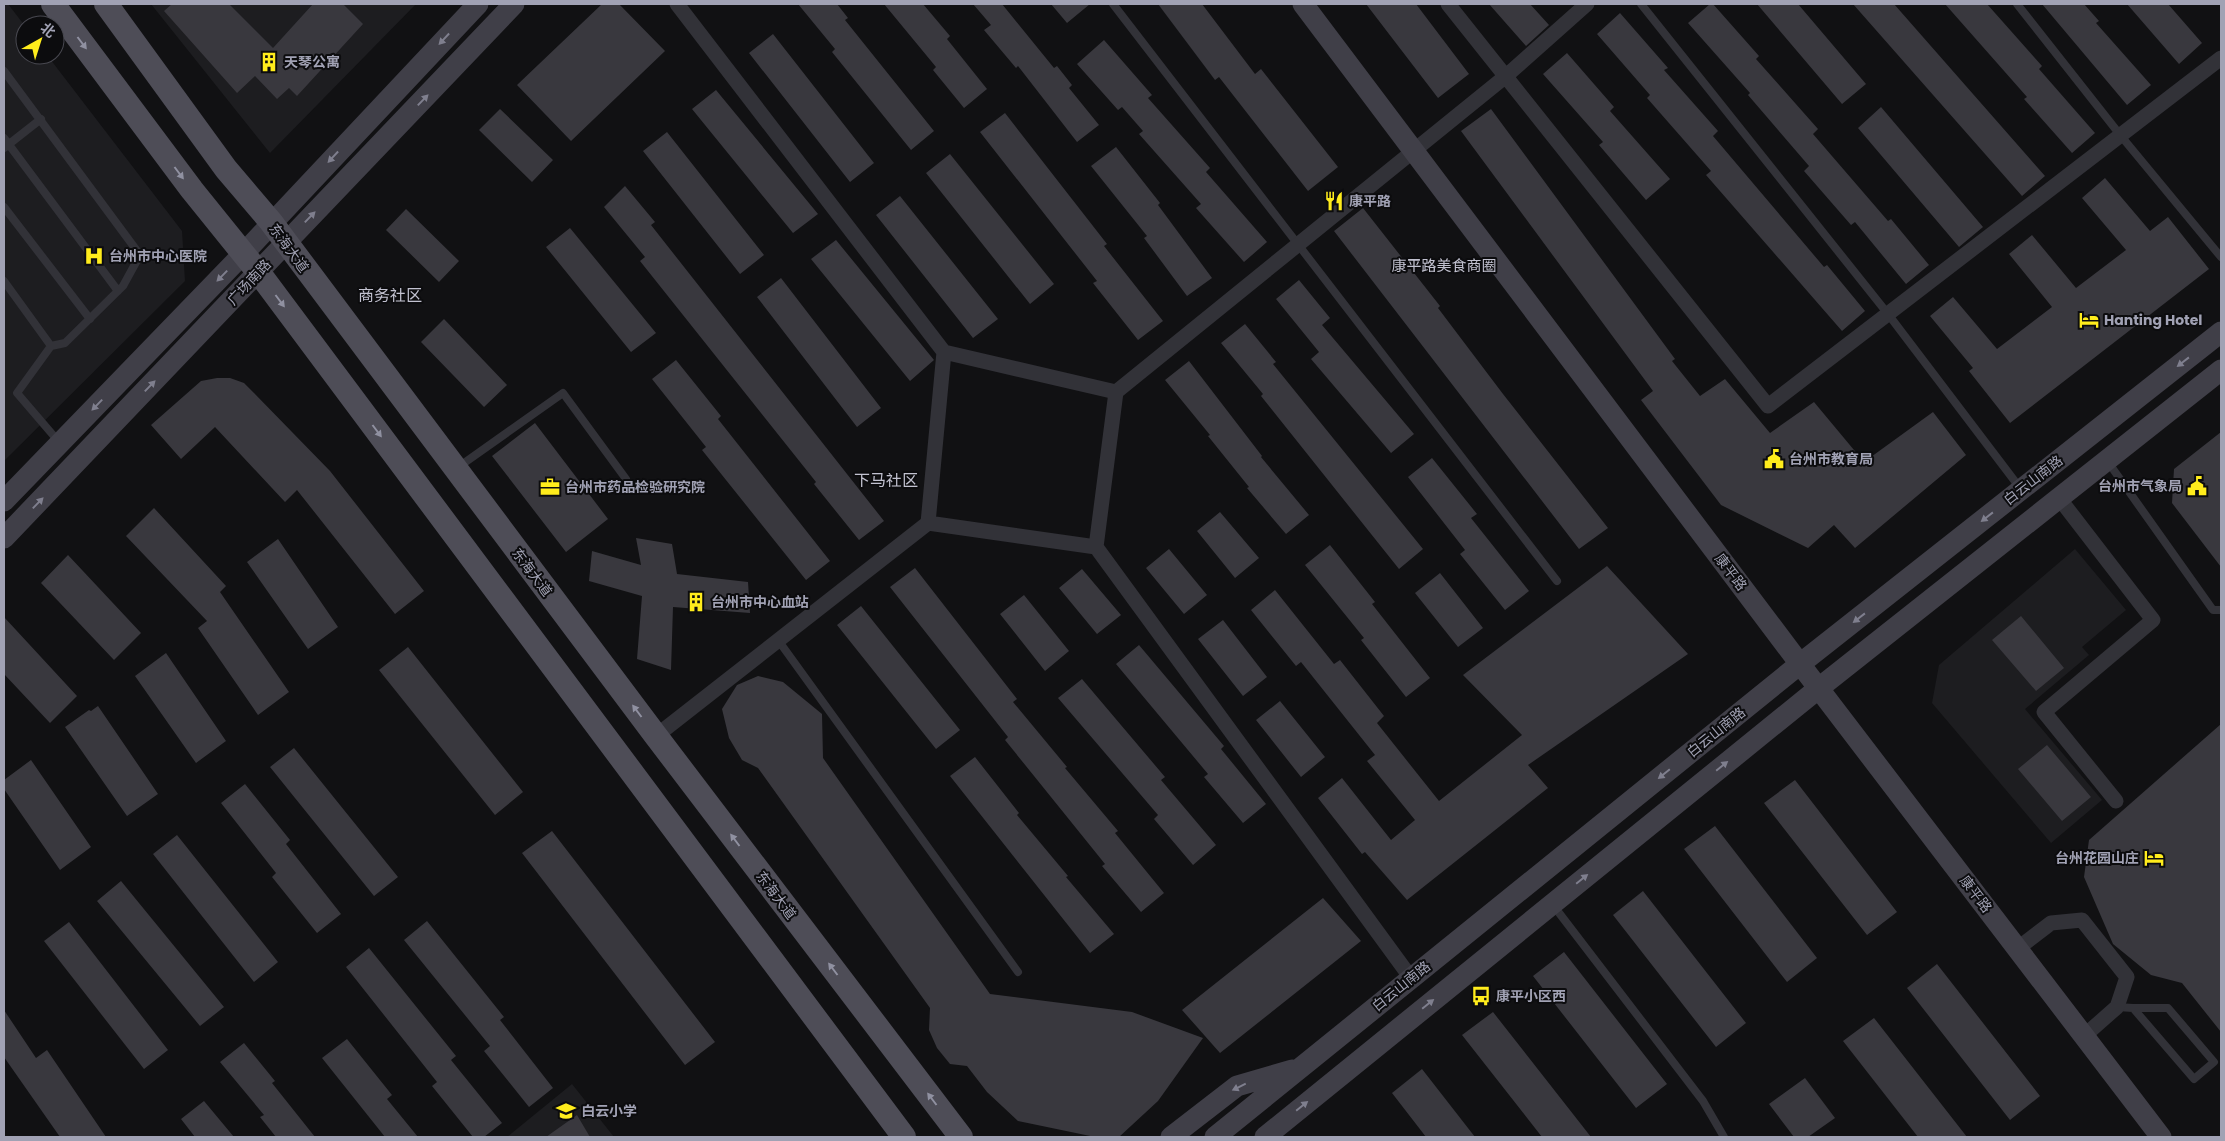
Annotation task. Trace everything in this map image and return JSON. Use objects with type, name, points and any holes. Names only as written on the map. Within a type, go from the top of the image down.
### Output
[{"type":"main road","points":[[53,4],[259,273],[904,1137]]},
{"type":"main road","name":"东海大道","points":[[106,4],[226,168],[271,222],[656,736],[962,1136]]},
{"type":"main road","name":"广场南路","points":[[4,501],[243,254],[271,222],[478,4]]},
{"type":"main road","name":"广场南路","points":[[4,538],[514,4]]},
{"type":"main road","name":"康平路","points":[[1303,4],[1800,664],[2161,1137]]},
{"type":"main road","name":"白云山南路","points":[[1214,1137],[1800,664],[2221,332]]},
{"type":"main road","points":[[1265,1137],[1819,688],[2221,370]]},
{"type":"main road","points":[[1171,1137],[1237,1086],[1301,1067]]},
{"type":"street","points":[[677,4],[944,352],[1116,392]]},
{"type":"street","points":[[1448,4],[1768,406],[2221,58]]},
{"type":"street","points":[[1412,978],[1096,547],[1116,392],[1506,76],[1587,4]]},
{"type":"street","points":[[928,523],[944,352]]},
{"type":"street","points":[[2059,498],[2153,620],[2044,712],[2116,801]]},
{"type":"street","points":[[656,736],[928,523],[1096,547]]},
{"type":"street","points":[[2017,948],[2051,923],[2082,920],[2127,977],[2117,1007],[2084,1036]]},
{"type":"lane","points":[[1113,4],[1558,581]]},
{"type":"lane","points":[[1641,4],[1888,314],[2021,490]]},
{"type":"lane","points":[[2016,4],[2120,136],[2221,257]]},
{"type":"lane","points":[[4,71],[140,255],[124,286],[65,343],[51,346],[17,393],[60,443]]},
{"type":"lane","points":[[41,119],[5,144],[118,292]]},
{"type":"lane","points":[[4,207],[90,319]]},
{"type":"lane","points":[[4,281],[51,346]]},
{"type":"lane","points":[[456,469],[563,393],[626,479]]},
{"type":"lane","points":[[2107,461],[2213,610],[2221,610]]},
{"type":"lane","points":[[778,640],[1018,972]]},
{"type":"lane","points":[[1552,903],[1703,1101],[1724,1137]]},
{"type":"lane","points":[[2117,1007],[2168,1008],[2214,1062],[2194,1078],[2133,1008]]},
{"type":"shaded area","name":"台州市中心医院","points":[[4,4],[8,4],[16,15],[15,65],[55,65],[182,231],[185,281],[4,461]]},
{"type":"shaded area","points":[[151,4],[416,4],[270,153]]},
{"type":"shaded area","points":[[2075,549],[2126,610],[2082,647],[2089,655],[2025,709],[2102,800],[2051,843],[1932,703],[1939,665]]},
{"type":"shaded area","name":"白云小学","points":[[572,1084],[614,1137],[507,1137]]},
{"type":"building","name":"天琴公寓","points":[[172,4],[229,4],[273,48],[313,4],[343,4],[363,24],[297,96],[289,88],[277,99],[255,76],[237,93],[164,11]]},
{"type":"building","points":[[602,4],[619,4],[665,51],[571,141],[517,85]]},
{"type":"building","points":[[798,4],[837,4],[848,18],[845,20],[934,131],[911,150],[832,52],[835,49]]},
{"type":"building","points":[[884,4],[923,4],[950,36],[947,39],[987,89],[964,108],[933,70],[936,67]]},
{"type":"building","points":[[973,4],[1002,4],[1054,68],[1057,66],[1072,85],[1069,88],[1099,125],[1077,142],[1018,66],[1016,68],[984,30],[991,25]]},
{"type":"building","points":[[1051,4],[1090,4],[1067,23]]},
{"type":"building","points":[[1158,4],[1202,4],[1255,74],[1261,69],[1338,167],[1308,191],[1219,77],[1215,80]]},
{"type":"building","points":[[1366,4],[1416,4],[1469,74],[1438,98]]},
{"type":"building","points":[[1489,4],[1530,4],[1549,25],[1526,46]]},
{"type":"building","points":[[1710,4],[1713,4],[1759,56],[1756,59],[1818,129],[1813,134],[1888,221],[1891,219],[1929,265],[1906,284],[1855,222],[1851,225],[1804,171],[1809,166],[1748,95],[1750,93],[1688,23]]},
{"type":"building","points":[[1757,4],[1798,4],[1866,84],[1842,104]]},
{"type":"building","points":[[1853,4],[1894,4],[2045,176],[2022,196]]},
{"type":"building","points":[[1945,4],[1987,4],[2042,66],[2039,69],[2095,133],[2072,153],[2024,99],[2027,97]]},
{"type":"building","points":[[2042,4],[2084,4],[2099,21],[2096,23],[2151,85],[2127,105]]},
{"type":"building","points":[[2127,4],[2168,4],[2202,43],[2179,64]]},
{"type":"building","points":[[1620,13],[1668,68],[1664,70],[1718,131],[1713,136],[1824,267],[1827,265],[1865,311],[1842,331],[1706,175],[1711,171],[1647,98],[1650,95],[1597,34]]},
{"type":"building","points":[[773,34],[874,163],[850,182],[749,53]]},
{"type":"building","points":[[1104,40],[1152,95],[1148,98],[1210,168],[1206,172],[1267,242],[1244,262],[1196,208],[1201,204],[1139,134],[1143,131],[1122,107],[1118,110],[1077,64]]},
{"type":"building","points":[[1567,53],[1614,107],[1610,111],[1670,179],[1646,200],[1599,145],[1603,142],[1543,74]]},
{"type":"building","points":[[716,90],[818,214],[793,233],[692,109]]},
{"type":"building","points":[[1881,107],[1983,227],[1959,247],[1858,128]]},
{"type":"building","points":[[500,109],[553,160],[532,182],[479,130]]},
{"type":"building","name":"台州市教育局","points":[[1491,109],[1675,359],[1672,361],[1700,396],[1725,379],[1770,433],[1814,402],[1864,462],[1933,412],[1966,455],[1855,548],[1834,525],[1808,548],[1721,505],[1641,400],[1653,391],[1461,131]]},
{"type":"building","points":[[1005,113],[1107,244],[1104,246],[1163,321],[1138,340],[1093,283],[1097,281],[980,132]]},
{"type":"building","points":[[667,132],[764,255],[740,274],[643,151]]},
{"type":"building","points":[[1116,147],[1160,203],[1158,205],[1212,278],[1187,296],[1144,238],[1147,236],[1091,166]]},
{"type":"building","points":[[950,154],[1054,284],[1030,304],[926,173]]},
{"type":"building","name":"Hanting Hotel","points":[[2105,178],[2150,231],[2168,217],[2209,269],[2010,423],[1969,371],[1973,368],[1930,316],[1953,297],[1997,349],[2052,307],[2009,254],[2032,235],[2076,288],[2126,250],[2082,198]]},
{"type":"building","points":[[625,186],[655,222],[651,225],[884,521],[859,540],[814,484],[816,482],[640,261],[645,257],[604,207]]},
{"type":"building","points":[[900,196],[998,319],[973,338],[876,215]]},
{"type":"building","points":[[1363,208],[1440,306],[1438,308],[1503,394],[1608,528],[1579,549],[1334,231]]},
{"type":"building","points":[[406,209],[459,261],[439,282],[386,230]]},
{"type":"building","points":[[570,228],[656,333],[631,352],[546,247]]},
{"type":"building","points":[[836,240],[934,360],[910,381],[811,259]]},
{"type":"building","points":[[781,278],[881,408],[857,427],[757,297]]},
{"type":"building","points":[[1299,280],[1330,318],[1322,325],[1414,434],[1391,453],[1311,359],[1319,352],[1276,299]]},
{"type":"building","points":[[444,319],[507,385],[484,407],[421,342]]},
{"type":"building","points":[[1245,324],[1276,362],[1273,364],[1423,549],[1399,569],[1221,343]]},
{"type":"building","points":[[676,360],[721,416],[718,419],[830,561],[806,580],[702,450],[706,447],[652,379]]},
{"type":"building","points":[[1189,361],[1261,457],[1309,515],[1286,534],[1247,488],[1249,487],[1208,436],[1210,435],[1165,380]]},
{"type":"building","points":[[230,378],[244,383],[330,471],[424,591],[395,614],[297,490],[285,502],[215,427],[181,459],[151,425],[201,381]]},
{"type":"building","name":"台州市药品检验研究院","points":[[535,423],[608,519],[566,552],[492,456]]},
{"type":"building","name":"台州市气象局","points":[[2221,432],[2221,567],[2172,503],[2174,469]]},
{"type":"building","points":[[1432,458],[1477,514],[1471,518],[1529,591],[1505,610],[1460,554],[1465,550],[1408,477]]},
{"type":"building","points":[[154,508],[226,586],[220,592],[289,692],[258,715],[198,628],[207,621],[126,536]]},
{"type":"building","points":[[1220,512],[1259,558],[1235,578],[1197,531]]},
{"type":"building","name":"台州市中心血站","points":[[636,538],[672,544],[677,574],[748,582],[750,613],[673,607],[671,670],[637,659],[642,596],[589,581],[592,551],[641,565]]},
{"type":"building","points":[[278,539],[338,627],[308,649],[247,562]]},
{"type":"building","points":[[1330,545],[1375,602],[1372,604],[1430,678],[1406,697],[1361,640],[1364,638],[1305,565]]},
{"type":"building","points":[[1169,549],[1207,595],[1184,614],[1146,568]]},
{"type":"building","points":[[68,555],[141,633],[114,660],[41,583]]},
{"type":"building","points":[[1607,566],[1688,654],[1528,765],[1548,788],[1407,900],[1365,852],[1362,854],[1318,798],[1342,778],[1391,840],[1415,820],[1367,761],[1375,755],[1301,662],[1296,666],[1251,610],[1275,590],[1334,664],[1340,660],[1384,716],[1377,723],[1439,801],[1522,735],[1463,675]]},
{"type":"building","points":[[915,568],[1017,699],[1013,702],[1118,831],[1115,833],[1164,893],[1141,912],[1102,866],[1105,864],[1005,740],[1008,737],[890,587]]},
{"type":"building","points":[[1082,569],[1121,615],[1097,634],[1059,588]]},
{"type":"building","points":[[1440,573],[1483,628],[1458,647],[1415,593]]},
{"type":"building","points":[[1024,595],[1069,651],[1045,671],[1000,614]]},
{"type":"building","points":[[861,606],[960,730],[936,749],[837,625]]},
{"type":"building","points":[[2021,616],[2064,668],[2036,691],[1992,640]]},
{"type":"building","points":[[4,617],[77,696],[50,723],[4,674]]},
{"type":"building","points":[[1223,620],[1267,677],[1243,696],[1198,639]]},
{"type":"building","points":[[1139,645],[1224,746],[1221,749],[1266,804],[1243,823],[1204,777],[1208,774],[1116,664]]},
{"type":"building","points":[[408,647],[523,792],[495,815],[379,670]]},
{"type":"building","points":[[166,653],[226,741],[196,763],[135,676]]},
{"type":"building","points":[[758,676],[783,682],[822,714],[823,758],[990,994],[1132,1012],[1203,1038],[1158,1101],[1119,1137],[1095,1137],[1018,1121],[987,1092],[967,1066],[950,1064],[937,1048],[929,1030],[930,1008],[758,768],[742,760],[729,738],[722,709],[737,685]]},
{"type":"building","points":[[1082,679],[1165,777],[1161,780],[1216,845],[1193,865],[1154,819],[1158,815],[1058,698]]},
{"type":"building","points":[[1280,701],[1325,757],[1301,777],[1256,720]]},
{"type":"building","points":[[98,706],[158,794],[127,816],[65,727]]},
{"type":"building","name":"台州花园山庄","points":[[2221,724],[2221,1032],[2182,983],[2151,975],[2113,944],[2084,877],[2089,840]]},
{"type":"building","points":[[2047,745],[2091,797],[2062,821],[2018,769]]},
{"type":"building","points":[[294,748],[398,877],[374,896],[270,767]]},
{"type":"building","points":[[975,757],[1019,813],[1017,815],[1114,934],[1090,953],[950,776]]},
{"type":"building","points":[[31,760],[91,847],[60,870],[4,789],[4,780]]},
{"type":"building","points":[[1795,780],[1897,912],[1867,935],[1764,803]]},
{"type":"building","points":[[245,784],[290,840],[286,844],[341,914],[317,933],[272,877],[276,873],[221,803]]},
{"type":"building","points":[[1715,826],[1817,958],[1787,982],[1684,849]]},
{"type":"building","points":[[552,831],[715,1042],[685,1065],[522,853]]},
{"type":"building","points":[[177,835],[278,962],[254,982],[153,854]]},
{"type":"building","points":[[121,881],[224,1007],[200,1026],[97,901]]},
{"type":"building","points":[[1643,891],[1746,1023],[1716,1047],[1613,915]]},
{"type":"building","points":[[1323,898],[1361,941],[1220,1053],[1182,1010]]},
{"type":"building","points":[[427,921],[504,1017],[500,1020],[553,1088],[529,1107],[484,1051],[490,1046],[404,940]]},
{"type":"building","points":[[69,922],[168,1050],[144,1069],[44,941]]},
{"type":"building","points":[[369,948],[456,1056],[451,1060],[502,1123],[484,1137],[473,1137],[432,1086],[437,1082],[346,967]]},
{"type":"building","points":[[1564,952],[1667,1084],[1636,1108],[1533,976]]},
{"type":"building","points":[[1937,964],[2040,1096],[2010,1120],[1907,988]]},
{"type":"building","points":[[4,1010],[36,1058],[47,1050],[106,1137],[60,1137],[4,1057]]},
{"type":"building","points":[[1493,1012],[1591,1137],[1542,1137],[1462,1035]]},
{"type":"building","points":[[1874,1018],[1967,1137],[1918,1137],[1843,1041]]},
{"type":"building","points":[[347,1039],[392,1095],[387,1099],[418,1137],[385,1137],[322,1058]]},
{"type":"building","points":[[244,1043],[275,1081],[272,1083],[315,1137],[276,1137],[260,1117],[264,1115],[220,1062]]},
{"type":"building","points":[[1422,1069],[1475,1137],[1426,1137],[1392,1093]]},
{"type":"building","points":[[1805,1078],[1835,1118],[1808,1137],[1794,1137],[1769,1104]]},
{"type":"building","points":[[204,1101],[234,1137],[195,1137],[181,1119]]},
{"type":"building","points":[[577,1115],[590,1137],[546,1137]]},
{"type":"place","name":"天琴公寓","points":[[269,62]]},
{"type":"place","name":"康平路","points":[[1334,201]]},
{"type":"place","name":"台州市中心医院","points":[[94,256]]},
{"type":"place","name":"Hanting Hotel","points":[[2089,320]]},
{"type":"place","name":"台州市教育局","points":[[1774,459]]},
{"type":"place","name":"台州市气象局","points":[[2197,486]]},
{"type":"place","name":"台州市药品检验研究院","points":[[550,487]]},
{"type":"place","name":"台州市中心血站","points":[[696,602]]},
{"type":"place","name":"台州花园山庄","points":[[2154,858]]},
{"type":"place","name":"康平小区西","points":[[1481,996]]},
{"type":"place","name":"白云小学","points":[[566,1111]]},
{"type":"district","name":"康平路美食商圈","points":[[1444,265]]},
{"type":"district","name":"商务社区","points":[[390,295]]},
{"type":"district","name":"下马社区","points":[[886,480]]}]
